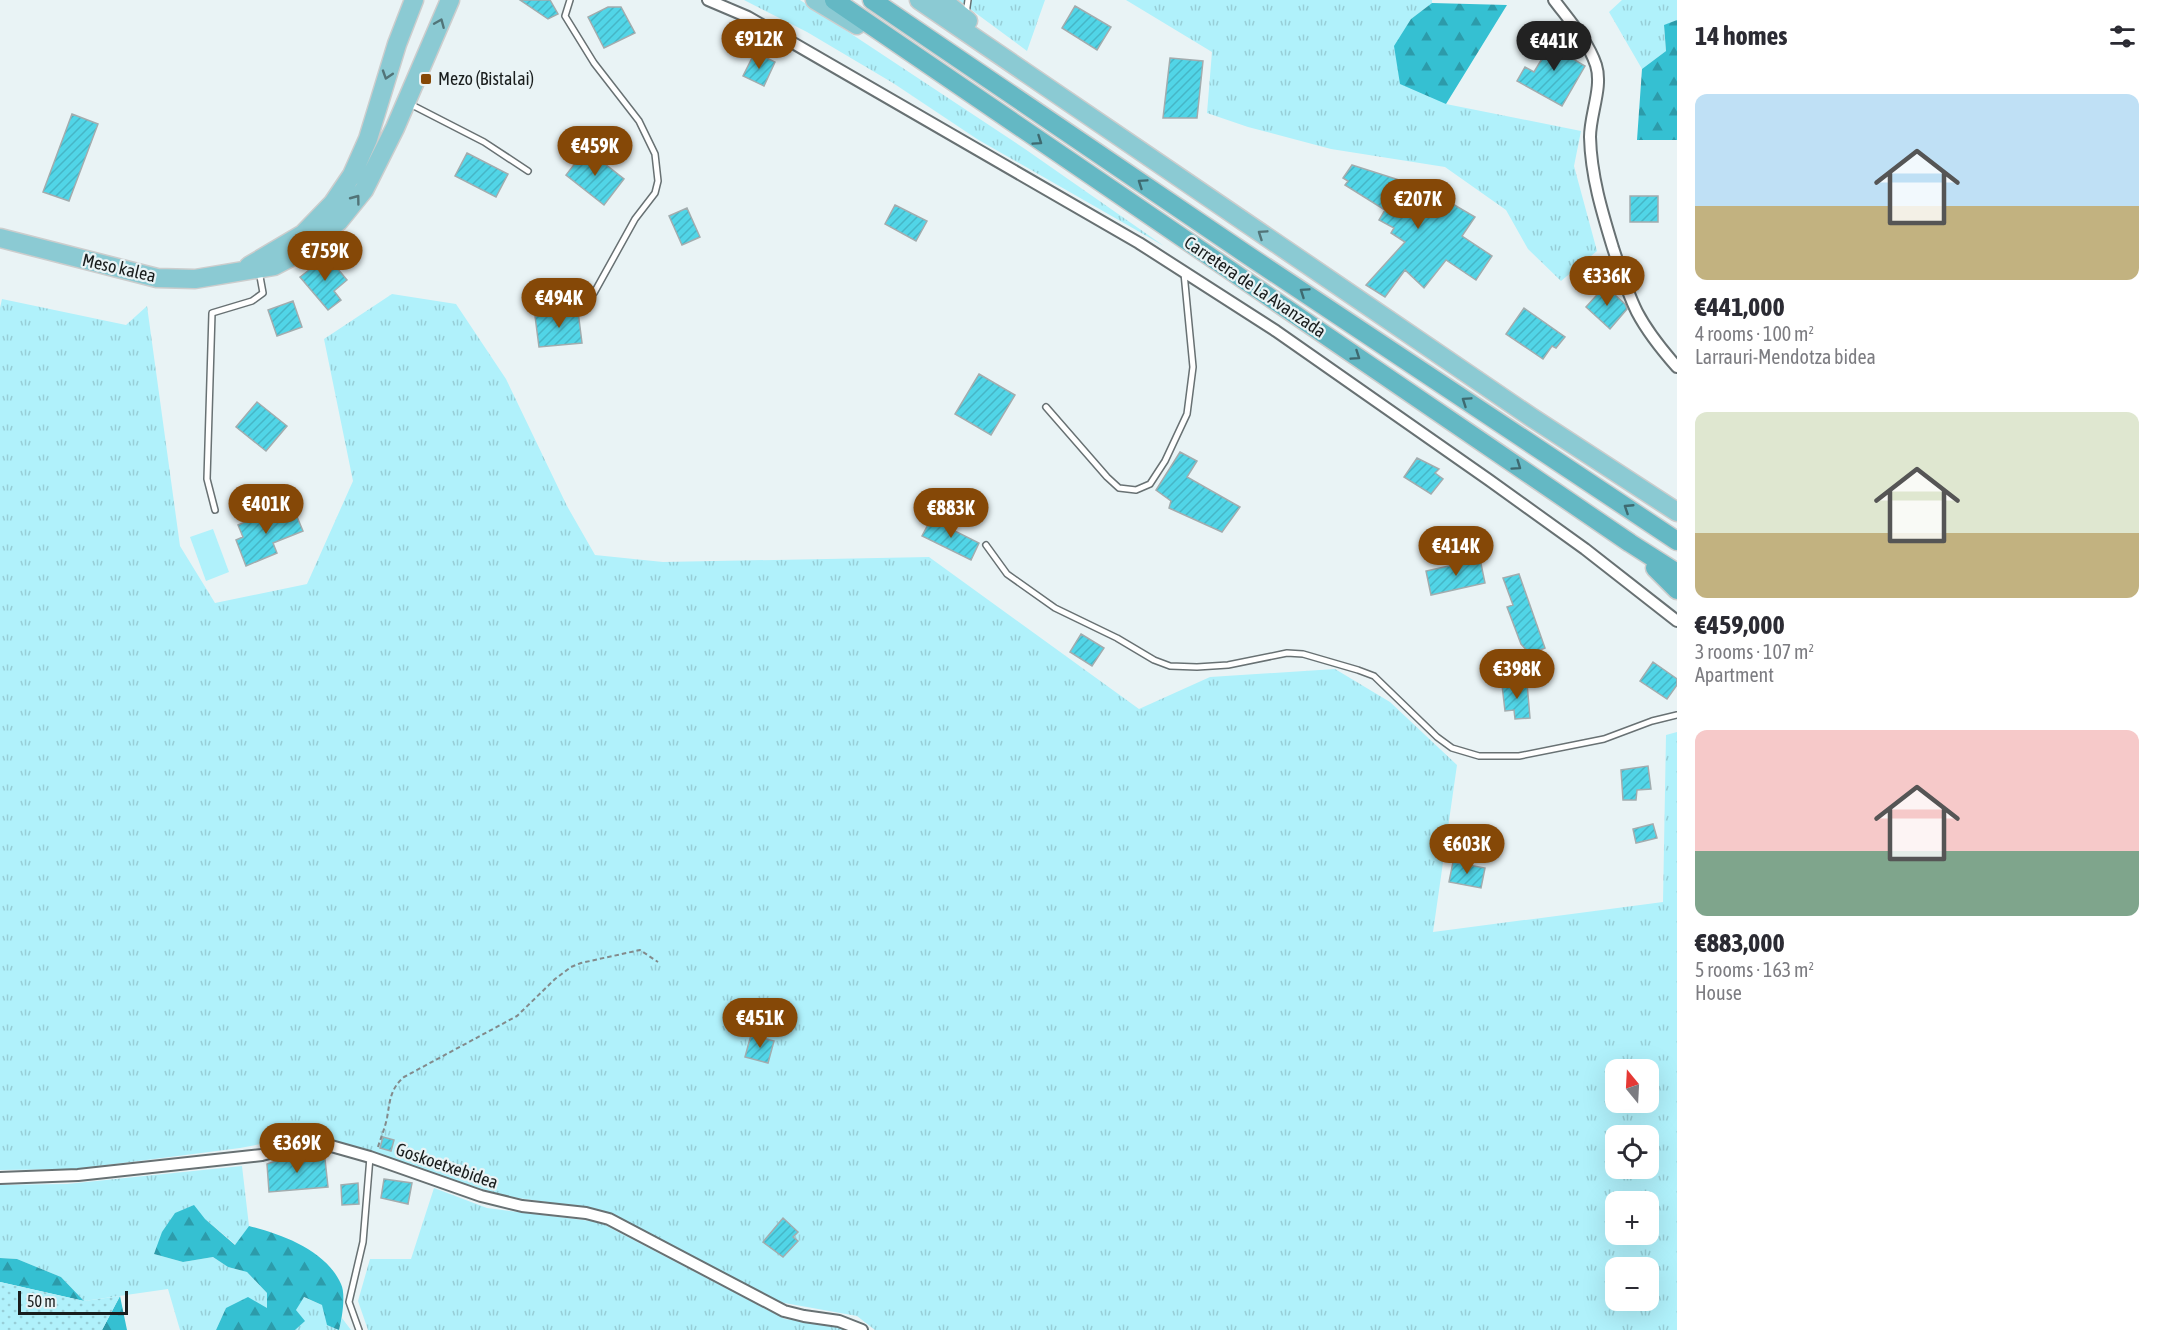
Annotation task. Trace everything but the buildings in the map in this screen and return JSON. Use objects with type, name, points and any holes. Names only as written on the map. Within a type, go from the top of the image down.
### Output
[{"type":"highway","name":"Carretera de La Avanzada","points":[[834,0],[1677,573]]},
{"type":"highway","name":"Carretera de La Avanzada","points":[[872,0],[1246,254],[1677,541]]},
{"type":"highway","points":[[881,0],[916,29]]},
{"type":"highway","points":[[1630,543],[1677,590]]},
{"type":"main road","points":[[240,272],[303,234],[333,203],[352,175],[368,139],[397,44],[414,0]]},
{"type":"main road","name":"Meso kalea","points":[[0,238],[157,278],[195,279],[259,270],[274,266],[301,252],[339,221],[364,190],[395,128],[450,0]]},
{"type":"main road","points":[[815,0],[990,108]]},
{"type":"main road","points":[[919,0],[1531,417],[1677,512]]},
{"type":"main road","points":[[942,0],[1006,48],[1052,92]]},
{"type":"street","points":[[708,0],[748,17],[854,76],[1184,271],[1276,331],[1489,480],[1585,549],[1677,621]]},
{"type":"street","points":[[1554,0],[1581,36],[1596,65],[1598,80],[1590,135],[1593,173],[1602,212],[1620,268],[1636,311],[1657,345],[1677,367]]},
{"type":"street","name":"Goskoetxebidea","points":[[0,1178],[78,1174],[262,1155],[302,1144],[324,1144],[373,1158],[482,1196],[522,1206],[586,1213],[609,1219],[784,1311],[804,1317],[839,1321],[862,1330]]},
{"type":"lane","points":[[570,0],[565,16],[594,63],[639,121],[655,154],[658,181],[655,193],[635,219],[594,293]]},
{"type":"lane","points":[[966,19],[968,0]]},
{"type":"lane","points":[[406,102],[484,142],[528,171]]},
{"type":"lane","points":[[214,510],[207,479],[212,313],[252,301],[263,293],[259,270]]},
{"type":"lane","points":[[1046,407],[1119,488],[1136,490],[1150,484],[1165,461],[1187,414],[1192,367],[1184,271]]},
{"type":"lane","points":[[986,544],[1007,574],[1054,608],[1154,660],[1170,666],[1197,667],[1228,665],[1287,653],[1303,654],[1358,670],[1374,676],[1452,748],[1479,756],[1519,756],[1604,739],[1652,721],[1677,715]]},
{"type":"lane","points":[[359,1330],[349,1302],[363,1242],[373,1158]]},
{"type":"path","points":[[373,1158],[387,1120],[391,1093],[395,1085],[404,1077],[517,1016],[555,979],[580,963],[640,950],[658,962]]},
{"type":"green space","points":[[744,0],[800,0],[1025,149],[1164,246],[977,139],[893,83],[807,32]]},
{"type":"green space","points":[[958,0],[1045,0],[1027,51]]},
{"type":"green space","points":[[1126,0],[1432,0],[1432,3],[1411,19],[1446,104],[1581,131],[1574,166],[1597,251],[1561,281],[1528,249],[1506,210],[1445,167],[1331,149],[1248,127],[1207,113],[1212,52]]},
{"type":"green space","points":[[1622,0],[1677,0],[1677,20],[1664,26],[1666,51],[1642,69],[1609,12]]},
{"type":"green space","points":[[1432,3],[1507,5],[1446,104],[1400,84],[1394,46],[1411,19]]},
{"type":"green space","points":[[1677,20],[1677,140],[1637,140],[1642,69],[1666,51],[1664,25]]},
{"type":"green space","points":[[392,294],[456,304],[506,379],[567,506],[595,555],[663,562],[929,557],[1139,709],[1210,677],[1335,669],[1390,702],[1457,765],[1433,932],[1663,902],[1666,735],[1677,732],[1677,1330],[875,1330],[857,1316],[779,1302],[602,1210],[505,1196],[308,1135],[240,1148],[76,1169],[0,1170],[0,308],[2,299],[126,325],[147,306],[180,546],[215,603],[307,584],[353,481],[324,339]]},
{"type":"green space","points":[[213,529],[229,572],[206,581],[190,537]]},
{"type":"green space","points":[[242,1166],[249,1226],[236,1245],[205,1219],[159,1243],[154,1254],[183,1262],[213,1257],[228,1267],[247,1272],[267,1293],[267,1309],[226,1308],[216,1330],[180,1330],[168,1289],[84,1301],[61,1277],[17,1259],[0,1258],[0,1185],[67,1184]]},
{"type":"green space","points":[[434,1188],[487,1208],[599,1222],[785,1319],[836,1326],[844,1330],[368,1330],[358,1301],[370,1259],[411,1259]]},
{"type":"green space","points":[[194,1205],[205,1219],[235,1245],[249,1226],[301,1245],[325,1262],[334,1272],[342,1288],[343,1307],[339,1330],[327,1325],[322,1305],[304,1297],[296,1310],[305,1321],[295,1330],[216,1330],[226,1308],[248,1297],[267,1308],[267,1293],[247,1272],[228,1267],[213,1257],[183,1262],[154,1254],[162,1232],[175,1213]]},
{"type":"green space","points":[[0,1258],[17,1259],[61,1277],[84,1301],[0,1282]]},
{"type":"green space","points":[[0,1282],[84,1301],[120,1296],[102,1330],[0,1330]]},
{"type":"green space","points":[[120,1296],[127,1330],[102,1330]]},
{"type":"green space","points":[[303,1297],[322,1305],[339,1330],[295,1330],[304,1321],[296,1310]]},
{"type":"green space","points":[[342,1318],[351,1330],[339,1330]]},
{"type":"place","name":"Mezo (Bistalai)","points":[[426,79]]}]
